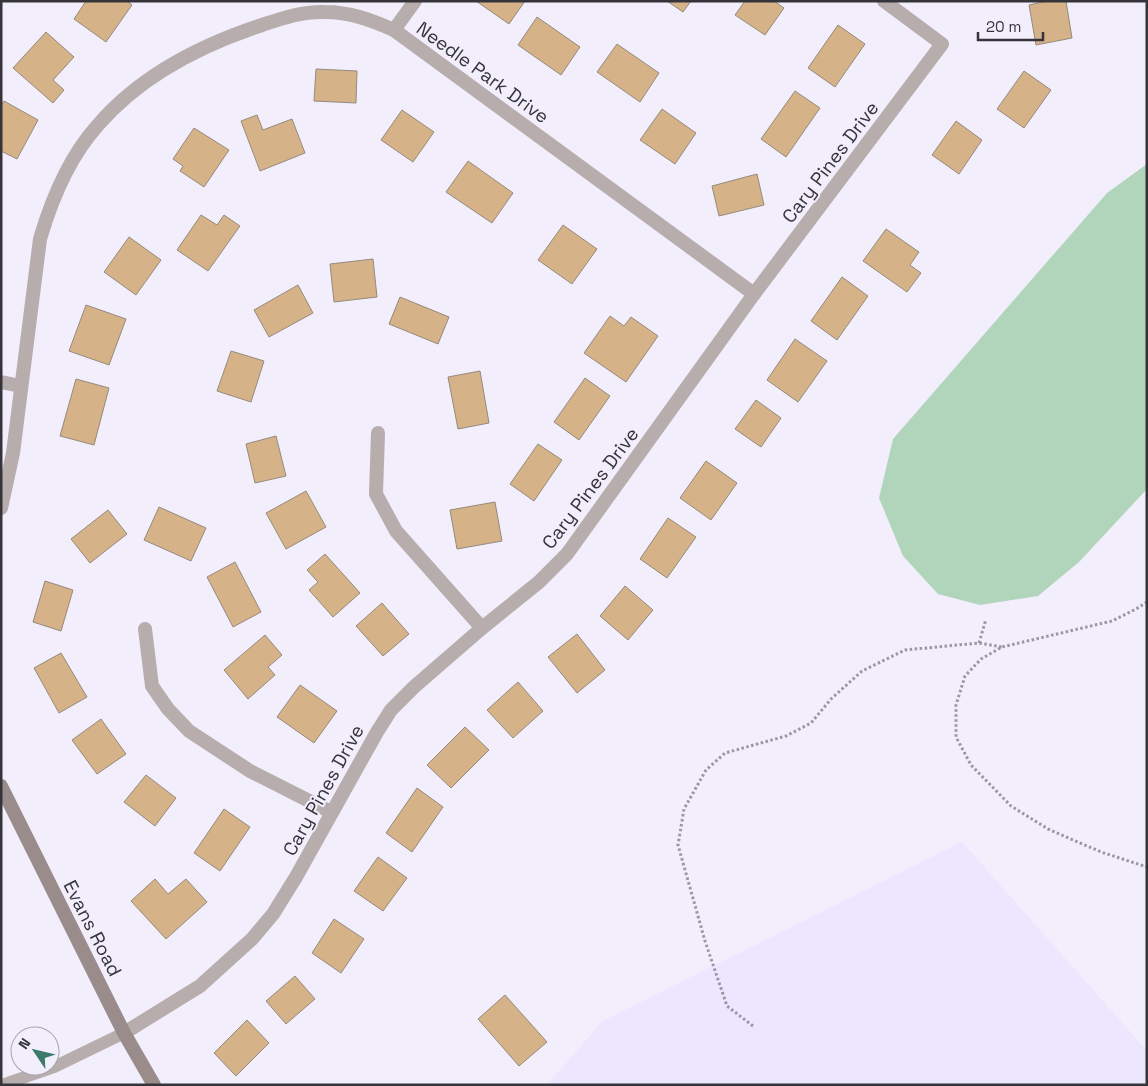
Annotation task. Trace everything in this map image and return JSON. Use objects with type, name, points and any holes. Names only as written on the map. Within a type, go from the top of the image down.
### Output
[{"type":"main road","name":"Evans Road","points":[[1,786],[124,1033],[154,1085]]},
{"type":"street","points":[[394,30],[415,1]]},
{"type":"street","name":"Cary Pines Drive","points":[[124,1033],[200,986],[252,939],[277,907],[377,732],[392,710],[414,686],[539,582],[567,554],[754,294],[942,44],[884,1]]},
{"type":"street","name":"Needle Park Drive","points":[[1,508],[13,453],[40,239],[49,208],[60,183],[98,125],[138,86],[186,57],[219,41],[294,14],[345,13],[365,17],[394,30],[754,294]]},
{"type":"street","points":[[1,382],[21,386]]},
{"type":"street","points":[[378,433],[376,494],[396,531],[482,628]]},
{"type":"street","points":[[145,629],[152,686],[168,709],[189,731],[250,771],[331,812]]},
{"type":"lane","points":[[2,1085],[54,1067],[124,1033]]},
{"type":"path","points":[[1147,602],[1112,621],[1002,647],[981,659],[965,676],[956,705],[956,737],[971,765],[1011,806],[1048,829],[1101,852],[1147,867]]},
{"type":"path","points":[[979,643],[986,619]]},
{"type":"path","points":[[754,1026],[728,1006],[705,941],[678,845],[684,808],[706,770],[725,753],[786,736],[811,723],[831,698],[862,671],[905,650],[979,643],[1002,647]]},
{"type":"shaded area","points":[[962,842],[1147,1051],[1147,1085],[547,1085],[603,1021]]},
{"type":"green space","points":[[1147,164],[1147,489],[1079,562],[1038,596],[980,605],[938,594],[903,556],[879,498],[893,439],[1107,193]]},
{"type":"building","points":[[86,1],[127,1],[132,5],[106,42],[74,19]]},
{"type":"building","points":[[476,1],[525,1],[509,24]]},
{"type":"building","points":[[667,1],[691,1],[683,12]]},
{"type":"building","points":[[745,1],[774,1],[784,8],[765,35],[735,15]]},
{"type":"building","points":[[1047,1],[1066,1],[1072,38],[1036,45],[1029,5]]},
{"type":"building","points":[[537,17],[580,47],[561,75],[518,45]]},
{"type":"building","points":[[838,25],[865,44],[835,87],[808,68]]},
{"type":"building","points":[[46,32],[74,57],[53,80],[64,90],[53,103],[13,68]]},
{"type":"building","points":[[617,44],[659,73],[640,102],[597,72]]},
{"type":"building","points":[[316,69],[357,71],[356,103],[314,101]]},
{"type":"building","points":[[1024,71],[1051,90],[1024,128],[997,109]]},
{"type":"building","points":[[795,91],[820,108],[786,157],[761,139]]},
{"type":"building","points":[[4,101],[38,120],[17,159],[1,151],[1,106]]},
{"type":"building","points":[[662,109],[696,133],[675,164],[640,140]]},
{"type":"building","points":[[402,110],[434,132],[413,162],[381,140]]},
{"type":"building","points":[[257,115],[263,130],[292,119],[305,153],[260,171],[241,121]]},
{"type":"building","points":[[956,121],[982,140],[959,174],[932,155]]},
{"type":"building","points":[[194,128],[229,150],[204,187],[180,171],[183,166],[173,159]]},
{"type":"building","points":[[468,161],[513,193],[492,223],[446,192]]},
{"type":"building","points":[[757,174],[764,205],[719,216],[712,186]]},
{"type":"building","points":[[201,215],[217,225],[224,215],[240,226],[208,271],[177,250]]},
{"type":"building","points":[[563,225],[597,249],[572,284],[538,260]]},
{"type":"building","points":[[886,229],[919,252],[910,265],[921,273],[907,292],[863,261]]},
{"type":"building","points":[[129,237],[161,260],[136,295],[104,272]]},
{"type":"building","points":[[373,259],[377,297],[334,302],[330,264]]},
{"type":"building","points":[[842,277],[868,296],[837,340],[811,321]]},
{"type":"building","points":[[298,285],[313,313],[269,337],[254,310]]},
{"type":"building","points":[[400,297],[449,317],[438,344],[389,324]]},
{"type":"building","points":[[86,305],[126,319],[109,365],[69,351]]},
{"type":"building","points":[[610,316],[624,326],[631,317],[658,336],[626,382],[584,353]]},
{"type":"building","points":[[795,339],[827,361],[798,402],[767,380]]},
{"type":"building","points":[[231,351],[264,361],[251,402],[217,391]]},
{"type":"building","points":[[480,371],[489,423],[458,429],[448,377]]},
{"type":"building","points":[[585,378],[610,396],[579,440],[554,422]]},
{"type":"building","points":[[76,379],[109,388],[94,445],[60,436]]},
{"type":"building","points":[[756,400],[781,418],[761,447],[735,429]]},
{"type":"building","points":[[276,436],[286,476],[255,483],[246,444]]},
{"type":"building","points":[[538,444],[562,460],[534,501],[510,484]]},
{"type":"building","points":[[706,461],[737,483],[711,520],[680,498]]},
{"type":"building","points":[[306,491],[326,527],[286,549],[266,513]]},
{"type":"building","points":[[495,502],[502,541],[457,549],[450,510]]},
{"type":"building","points":[[159,507],[206,528],[191,561],[144,540]]},
{"type":"building","points":[[108,510],[127,534],[90,563],[71,539]]},
{"type":"building","points":[[668,518],[696,537],[667,578],[640,559]]},
{"type":"building","points":[[325,554],[360,593],[333,617],[309,590],[318,582],[307,570]]},
{"type":"building","points":[[235,562],[261,612],[233,627],[207,577]]},
{"type":"building","points":[[45,581],[73,590],[61,631],[33,622]]},
{"type":"building","points":[[625,586],[653,610],[628,640],[600,616]]},
{"type":"building","points":[[382,603],[409,634],[383,656],[356,626]]},
{"type":"building","points":[[577,634],[605,670],[577,693],[548,657]]},
{"type":"building","points":[[265,635],[282,655],[268,667],[275,675],[248,699],[224,670]]},
{"type":"building","points":[[61,653],[87,697],[59,713],[34,668]]},
{"type":"building","points":[[518,682],[543,711],[513,738],[487,710]]},
{"type":"building","points":[[300,685],[337,711],[314,743],[277,717]]},
{"type":"building","points":[[101,719],[126,754],[97,774],[72,740]]},
{"type":"building","points":[[465,727],[489,750],[451,788],[427,765]]},
{"type":"building","points":[[146,775],[176,798],[155,826],[124,802]]},
{"type":"building","points":[[417,788],[443,807],[412,852],[386,833]]},
{"type":"building","points":[[224,809],[250,827],[220,871],[194,853]]},
{"type":"building","points":[[378,857],[407,878],[383,911],[354,891]]},
{"type":"building","points":[[155,879],[168,894],[186,879],[207,902],[166,939],[131,901]]},
{"type":"building","points":[[334,919],[364,939],[341,973],[312,953]]},
{"type":"building","points":[[295,976],[315,999],[286,1024],[266,1001]]},
{"type":"building","points":[[505,995],[547,1042],[519,1066],[478,1019]]},
{"type":"building","points":[[247,1020],[269,1043],[236,1076],[214,1053]]}]
